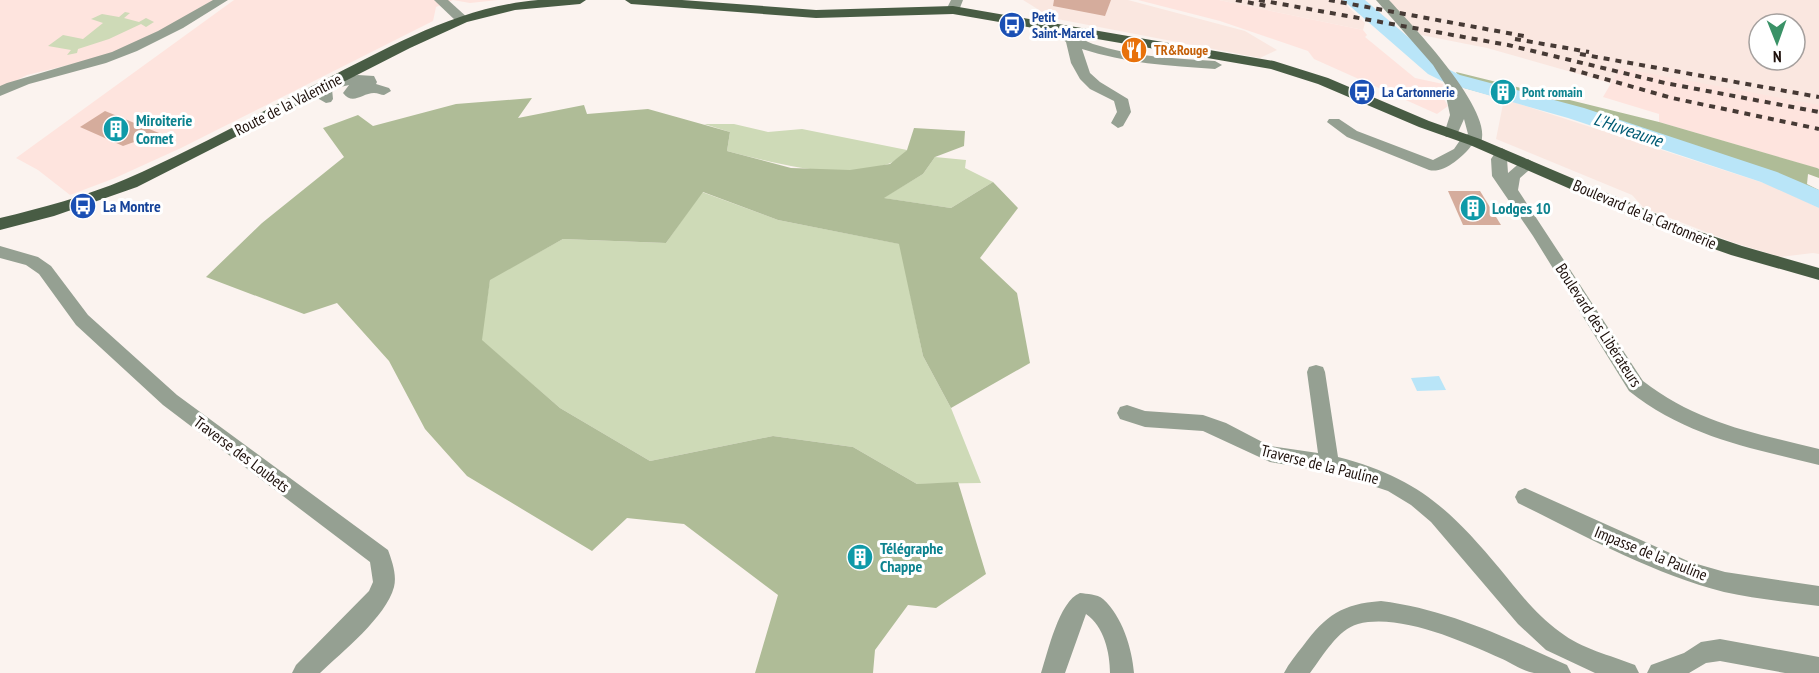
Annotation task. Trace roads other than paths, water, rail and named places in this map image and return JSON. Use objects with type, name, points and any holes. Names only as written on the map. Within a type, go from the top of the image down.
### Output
[{"type":"main road","name":"Route de la Valentine","points":[[0,213],[72,197],[131,176],[341,70],[370,60],[460,17],[518,0]]},
{"type":"main road","name":"Route de la Valentine","points":[[460,17],[515,6],[580,0]]},
{"type":"main road","points":[[631,0],[816,14],[955,5],[1052,26],[1274,65],[1323,81],[1424,124],[1472,140]]},
{"type":"main road","name":"Route de la Valentine","points":[[0,224],[69,205],[131,183],[325,93],[370,60]]},
{"type":"main road","points":[[325,93],[341,70]]},
{"type":"main road","name":"Boulevard de la Cartonnerie","points":[[1472,140],[1686,233],[1737,251],[1819,274]]},
{"type":"street","points":[[0,92],[31,78],[102,60],[123,52],[180,25],[222,0]]},
{"type":"street","points":[[440,0],[460,17]]},
{"type":"street","points":[[1334,122],[1352,134],[1434,166],[1459,152],[1476,133],[1469,113],[1439,63],[1382,0]]},
{"type":"street","points":[[1052,26],[1061,35],[1072,40],[1133,58],[1215,66]]},
{"type":"street","points":[[1072,40],[1078,64],[1087,79],[1097,87],[1121,99],[1124,112],[1118,123]]},
{"type":"street","points":[[325,93],[339,85],[363,78],[369,79],[370,82],[352,89],[350,93],[352,95],[374,88],[384,91]]},
{"type":"street","points":[[1451,134],[1459,118],[1452,97],[1453,88]]},
{"type":"street","name":"Boulevard des Libérateurs","points":[[1502,153],[1498,159],[1500,176],[1511,189],[1627,374],[1650,398],[1675,414],[1710,430],[1819,457]]},
{"type":"street","points":[[1511,189],[1510,179],[1513,174],[1528,164]]},
{"type":"street","name":"Traverse des Loubets","points":[[0,252],[32,261],[45,270],[82,320],[170,400],[380,557],[382,589],[371,605],[304,673]]},
{"type":"street","points":[[1316,372],[1329,464]]},
{"type":"street","name":"Traverse de la Pauline","points":[[1127,413],[1140,420],[1185,420],[1204,424],[1227,432],[1265,453],[1329,464],[1374,476],[1417,498],[1457,534],[1520,610],[1547,637],[1572,653],[1627,673]]},
{"type":"street","name":"Impasse de la Pauline","points":[[1525,497],[1606,536],[1688,571],[1725,582],[1819,596]]},
{"type":"street","points":[[1053,673],[1071,618],[1080,603],[1094,605],[1109,623],[1118,643],[1122,673]]},
{"type":"street","points":[[1296,673],[1334,626],[1357,614],[1379,613],[1440,622],[1559,673]]},
{"type":"street","points":[[1659,673],[1691,661],[1701,653],[1719,650],[1819,668]]},
{"type":"water","points":[[1439,376],[1446,390],[1417,391],[1411,378]]},
{"type":"waterway","name":"L'Huveaune","points":[[1353,0],[1435,70],[1453,79],[1576,113],[1769,177],[1819,200]]},
{"type":"railway","points":[[1236,0],[1267,6]]},
{"type":"railway","points":[[1259,0],[1508,45],[1665,83],[1819,112]]},
{"type":"railway","points":[[1329,0],[1524,36]]},
{"type":"railway","points":[[1515,39],[1589,52]]},
{"type":"railway","points":[[1580,54],[1819,97]]},
{"type":"railway","points":[[1570,69],[1672,98],[1819,129]]},
{"type":"place","name":"Petit Saint-Marcel","points":[[1012,25]]},
{"type":"place","name":"TR&Rouge","points":[[1134,50]]},
{"type":"place","name":"La Cartonnerie","points":[[1362,92]]},
{"type":"place","name":"Pont romain","points":[[1503,92]]},
{"type":"place","name":"Miroiterie Cornet","points":[[116,129]]},
{"type":"place","name":"La Montre","points":[[83,206]]},
{"type":"place","name":"Lodges 10","points":[[1473,208]]},
{"type":"place","name":"Télégraphe Chappe","points":[[860,557]]}]
